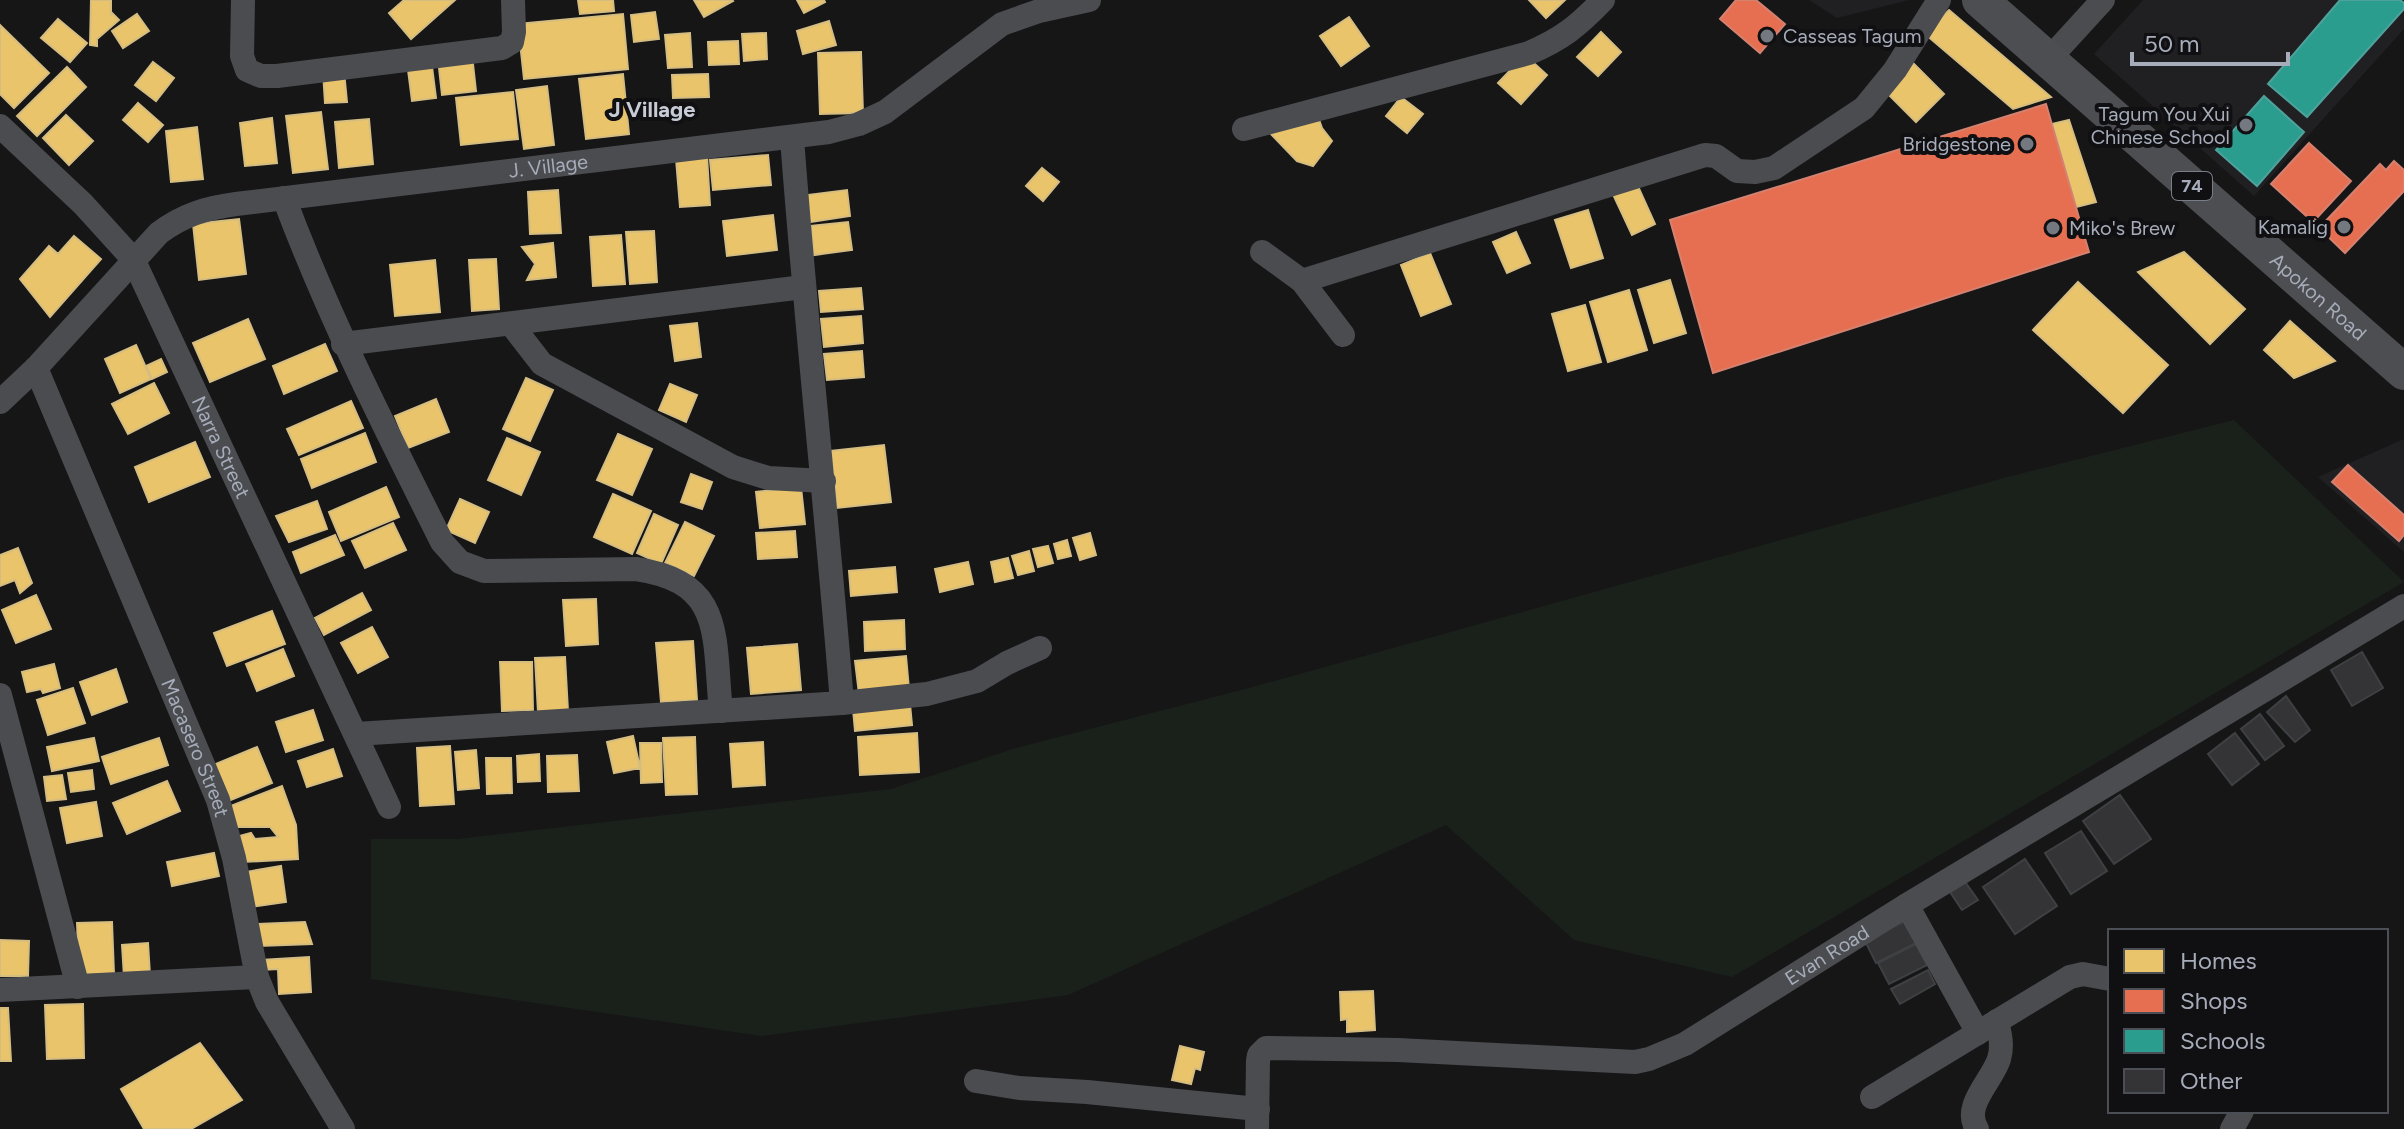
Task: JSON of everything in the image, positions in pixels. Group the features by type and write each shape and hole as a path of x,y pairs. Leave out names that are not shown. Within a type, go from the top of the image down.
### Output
{"highway":[{"name":"Apokon Road","path":"1980,0 2404,372"}],"street":[{"path":"243,0 242,56 247,70 261,76 277,76 502,48 512,42 513,0"},
{"name":"J. Village","path":"0,402 36,368 159,233 175,221 194,213 214,207 284,198 792,138 859,124 885,112 1002,24 1039,11 1089,0"},
{"path":"1244,129 1529,53 1574,31 1603,0"},
{"path":"1302,281 1705,155 1716,156 1737,171 1755,172 1774,168 1864,108 1895,70 1939,0"},
{"path":"2049,59 2103,0"},
{"name":"Narra Street","path":"0,126 91,212 133,259 389,807"},
{"path":"792,138 842,703"},
{"path":"284,198 310,269 343,344 442,542 460,562 484,571 636,569 659,572 684,583 703,601 711,622 721,711"},
{"path":"1262,252 1302,281 1343,335"},
{"path":"343,344 803,287"},
{"path":"511,324 542,364 733,467 768,478 824,481"},
{"name":"Macasero Street","path":"36,368 218,800 234,858 257,977 267,1002 343,1129"},
{"name":"Evan Road","path":"1258,1119 1259,1055 1266,1048 1635,1062 1685,1044 1907,905 2404,606"},
{"path":"356,734 842,703 953,689 977,681 1040,648"},
{"path":"0,695 78,987"},
{"path":"1907,905 2001,1046 1999,1059 1975,1103 1972,1115 1977,1129"},
{"path":"1872,1097 2070,977 2083,974 2108,979"},
{"path":"0,990 257,977"},
{"path":"976,1081 1019,1088 1087,1092 1258,1119"}],"shaded area":[{"path":"1809,0 1909,0 1837,18"},
{"name":"Tagum You Xui Chinese School","path":"2143,0 2404,0 2404,29 2254,196 2094,54"},
{"path":"2234,420 2404,582 1732,977 1574,940 1446,825 1068,995 762,1036 371,979 371,839 458,839 891,789 1016,748 1249,688 2011,476"},
{"path":"2404,439 2404,552 2318,477"}],"building: Homes":[{"path":"91,0 111,0 111,14 119,20 97,39 97,46 90,45"},
{"path":"404,0 455,0 411,39 389,13"},
{"path":"578,0 613,0 614,11 580,14"},
{"path":"694,0 732,0 733,1 704,17"},
{"path":"797,0 824,0 825,2 804,13"},
{"path":"1529,0 1565,0 1546,18"},
{"path":"1949,10 2051,97 2013,109 1925,34"},
{"path":"655,12 659,39 634,42 631,15"},
{"path":"137,14 149,31 123,48 112,31"},
{"path":"623,14 628,69 524,79 518,24"},
{"path":"1349,17 1369,46 1341,66 1320,36"},
{"path":"58,19 87,43 70,62 41,38"},
{"path":"829,21 836,45 803,54 797,31"},
{"path":"0,25 49,73 14,108 0,94"},
{"path":"1601,32 1621,52 1598,76 1577,57"},
{"path":"690,33 692,67 668,68 665,35"},
{"path":"766,33 767,59 744,61 742,34"},
{"path":"738,41 739,64 709,65 708,42"},
{"path":"861,52 863,113 820,114 818,53"},
{"path":"472,55 476,91 442,95 438,59"},
{"path":"1525,55 1547,75 1521,104 1498,83"},
{"path":"431,59 436,98 412,101 407,62"},
{"path":"1911,61 1944,94 1916,122 1883,89"},
{"path":"153,62 174,78 156,101 135,85"},
{"path":"67,67 86,87 37,136 17,116"},
{"path":"344,71 347,102 325,103 323,72"},
{"path":"623,74 629,134 586,139 579,79"},
{"path":"708,74 709,97 673,98 672,75"},
{"path":"547,86 554,145 524,149 516,90"},
{"path":"513,92 518,139 461,145 456,98"},
{"path":"1401,97 1423,114 1407,133 1386,116"},
{"path":"138,103 163,125 148,142 123,120"},
{"path":"321,112 328,169 293,173 286,116"},
{"path":"1317,114 1322,128 1332,141 1313,166 1297,161 1267,130"},
{"path":"66,115 93,141 69,165 43,138"},
{"path":"272,118 277,163 245,166 240,123"},
{"path":"369,119 373,164 339,168 335,122"},
{"path":"2069,120 2096,202 2076,207 2052,124"},
{"path":"197,127 203,179 171,182 166,131"},
{"path":"768,155 771,185 713,190 710,160"},
{"path":"707,156 710,205 680,207 676,159"},
{"path":"1042,168 1059,182 1043,201 1026,186"},
{"path":"1636,182 1655,224 1632,235 1610,188"},
{"path":"558,190 561,233 530,234 528,192"},
{"path":"847,190 850,216 810,222 807,195"},
{"path":"1588,210 1603,258 1571,268 1555,220"},
{"path":"773,215 777,250 727,256 723,221"},
{"path":"239,219 246,274 199,280 193,224"},
{"path":"848,222 852,250 814,255 811,226"},
{"path":"654,231 657,282 630,284 626,232"},
{"path":"1516,232 1530,263 1507,273 1493,242"},
{"path":"621,235 625,284 593,286 590,237"},
{"path":"74,236 101,259 50,317 20,279 49,246 58,254"},
{"path":"553,243 556,277 527,280 535,264 522,247"},
{"path":"2184,252 2245,309 2210,344 2138,272"},
{"path":"1430,253 1451,304 1421,316 1401,265"},
{"path":"496,259 499,309 472,311 469,260"},
{"path":"435,260 440,312 395,316 390,265"},
{"path":"1670,280 1686,333 1654,343 1638,290"},
{"path":"2078,282 2168,365 2123,413 2033,330"},
{"path":"861,288 863,309 821,312 819,291"},
{"path":"1629,290 1647,350 1608,362 1590,302"},
{"path":"1585,305 1601,362 1568,371 1552,314"},
{"path":"861,316 863,343 824,347 821,319"},
{"path":"248,319 265,359 210,382 193,343"},
{"path":"2290,321 2335,361 2294,378 2264,350"},
{"path":"697,323 701,357 675,361 670,326"},
{"path":"325,344 337,371 284,394 273,366"},
{"path":"136,345 151,379 120,393 105,359"},
{"path":"862,351 864,377 827,380 824,354"},
{"path":"161,359 167,372 152,379 146,366"},
{"path":"526,378 553,390 530,441 503,429"},
{"path":"154,383 169,413 128,434 112,404"},
{"path":"670,384 697,395 686,422 659,410"},
{"path":"436,399 449,432 408,448 395,416"},
{"path":"351,401 363,428 299,455 287,429"},
{"path":"365,433 376,462 312,488 301,459"},
{"path":"618,434 652,449 632,495 597,480"},
{"path":"507,438 540,452 521,495 488,480"},
{"path":"195,442 210,477 149,502 135,467"},
{"path":"884,445 891,502 837,508 831,451"},
{"path":"691,474 712,482 702,509 681,502"},
{"path":"386,487 399,517 341,541 329,512"},
{"path":"801,487 805,524 760,528 756,492"},
{"path":"613,494 651,511 632,554 594,537"},
{"path":"460,499 489,512 475,543 446,530"},
{"path":"317,501 327,529 289,542 276,516"},
{"path":"654,514 678,525 661,564 637,553"},
{"path":"685,522 714,536 694,576 665,563"},
{"path":"393,523 406,550 365,568 352,541"},
{"path":"795,531 797,557 758,559 756,533"},
{"path":"1090,533 1096,555 1080,560 1073,538"},
{"path":"335,535 344,555 301,573 293,552"},
{"path":"1067,540 1071,556 1058,559 1054,544"},
{"path":"1048,546 1053,563 1038,567 1033,549"},
{"path":"18,548 32,583 20,593 15,580 0,586 0,555"},
{"path":"1029,551 1034,571 1018,575 1012,556"},
{"path":"1008,558 1013,578 995,582 991,562"},
{"path":"968,562 973,584 940,592 935,569"},
{"path":"895,567 897,592 851,596 849,571"},
{"path":"362,593 371,610 324,635 315,618"},
{"path":"36,595 51,629 16,643 2,610"},
{"path":"596,599 598,644 566,646 563,600"},
{"path":"272,611 285,644 227,666 214,633"},
{"path":"904,620 905,649 865,651 864,622"},
{"path":"372,627 388,657 358,673 341,643"},
{"path":"693,641 697,700 661,702 656,643"},
{"path":"797,644 801,690 751,694 747,648"},
{"path":"283,649 294,676 257,691 246,664"},
{"path":"906,656 909,689 859,694 855,661"},
{"path":"565,657 568,711 538,712 535,658"},
{"path":"500,662 532,662 533,710 502,711"},
{"path":"54,664 60,688 43,693 41,689 27,692 22,672"},
{"path":"116,669 127,702 92,715 80,682"},
{"path":"73,688 85,723 48,735 37,700"},
{"path":"910,704 912,725 855,731 853,709"},
{"path":"313,710 323,740 286,752 276,722"},
{"path":"917,733 919,772 860,775 858,737"},
{"path":"633,736 640,768 614,773 607,742"},
{"path":"695,737 697,794 666,795 663,738"},
{"path":"94,738 99,761 52,771 47,747"},
{"path":"159,738 168,765 111,784 102,757"},
{"path":"763,742 765,785 733,787 730,744"},
{"path":"640,743 661,743 662,782 641,783"},
{"path":"450,746 454,804 420,806 417,748"},
{"path":"257,747 272,783 226,802 211,766"},
{"path":"333,749 342,776 307,787 298,761"},
{"path":"476,750 479,788 458,790 455,752"},
{"path":"539,754 540,781 518,782 517,756"},
{"path":"577,755 579,791 548,792 547,756"},
{"path":"486,758 511,758 512,793 487,794"},
{"path":"92,770 94,789 71,792 68,773"},
{"path":"62,775 66,799 47,801 44,777"},
{"path":"167,781 180,811 127,834 113,803"},
{"path":"282,786 296,825 298,859 243,862 236,837 251,833 255,839 278,837 270,827 235,827 228,807"},
{"path":"96,802 102,836 67,843 60,808"},
{"path":"214,853 219,876 172,886 167,862"},
{"path":"281,866 286,902 251,907 246,872"},
{"path":"112,922 114,974 79,975 77,923"},
{"path":"305,922 312,944 259,946 258,924"},
{"path":"0,940 29,941 28,976 0,976"},
{"path":"148,943 150,975 124,977 122,945"},
{"path":"309,957 311,992 279,994 278,969 262,970 261,960"},
{"path":"1373,991 1375,1030 1347,1032 1347,1019 1341,1020 1340,992"},
{"path":"83,1004 84,1058 47,1059 45,1005"},
{"path":"0,1008 8,1008 11,1061 0,1061"},
{"path":"200,1043 242,1100 191,1129 144,1129 121,1089"},
{"path":"1180,1046 1204,1052 1200,1070 1195,1068 1191,1084 1172,1080"}],"building: Shops":[{"path":"1736,0 1756,0 1785,24 1760,53 1720,19"},
{"path":"2046,104 2089,252 1713,373 1670,220"},
{"path":"2309,143 2351,181 2313,222 2271,184"},
{"path":"2394,161 2404,170 2404,191 2345,253 2319,228 2380,164 2386,170"},
{"path":"2348,465 2404,515 2404,535 2399,541 2332,482"}],"building: Schools":[{"path":"2340,0 2400,0 2404,3 2404,9 2307,117 2268,84"},
{"path":"2264,96 2304,132 2257,186 2216,150"}],"building: Other":[{"path":"2362,652 2383,688 2352,706 2331,670"},
{"path":"2286,696 2310,730 2295,742 2267,712"},
{"path":"2260,714 2284,746 2265,760 2241,729"},
{"path":"2235,733 2259,764 2232,785 2208,754"},
{"path":"2120,795 2151,839 2114,864 2083,821"},
{"path":"2081,831 2107,871 2071,894 2045,853"},
{"path":"2025,859 2057,906 2015,934 1983,887"},
{"path":"1963,879 1978,900 1962,910 1948,889"},
{"path":"1905,921 1916,943 1876,963 1865,941"},
{"path":"1916,944 1927,965 1889,984 1878,963"},
{"path":"1928,970 1935,984 1900,1004 1891,989"}],"place":[{"name":"Casseas Tagum","path":"1767,36"},
{"name":"Tagum You Xui Chinese School","path":"2246,125"},
{"name":"Bridgestone","path":"2027,144"},
{"name":"Kamalig","path":"2344,227"},
{"name":"Miko's Brew","path":"2053,228"}],"district":[{"name":"J Village","path":"652,109"}]}
